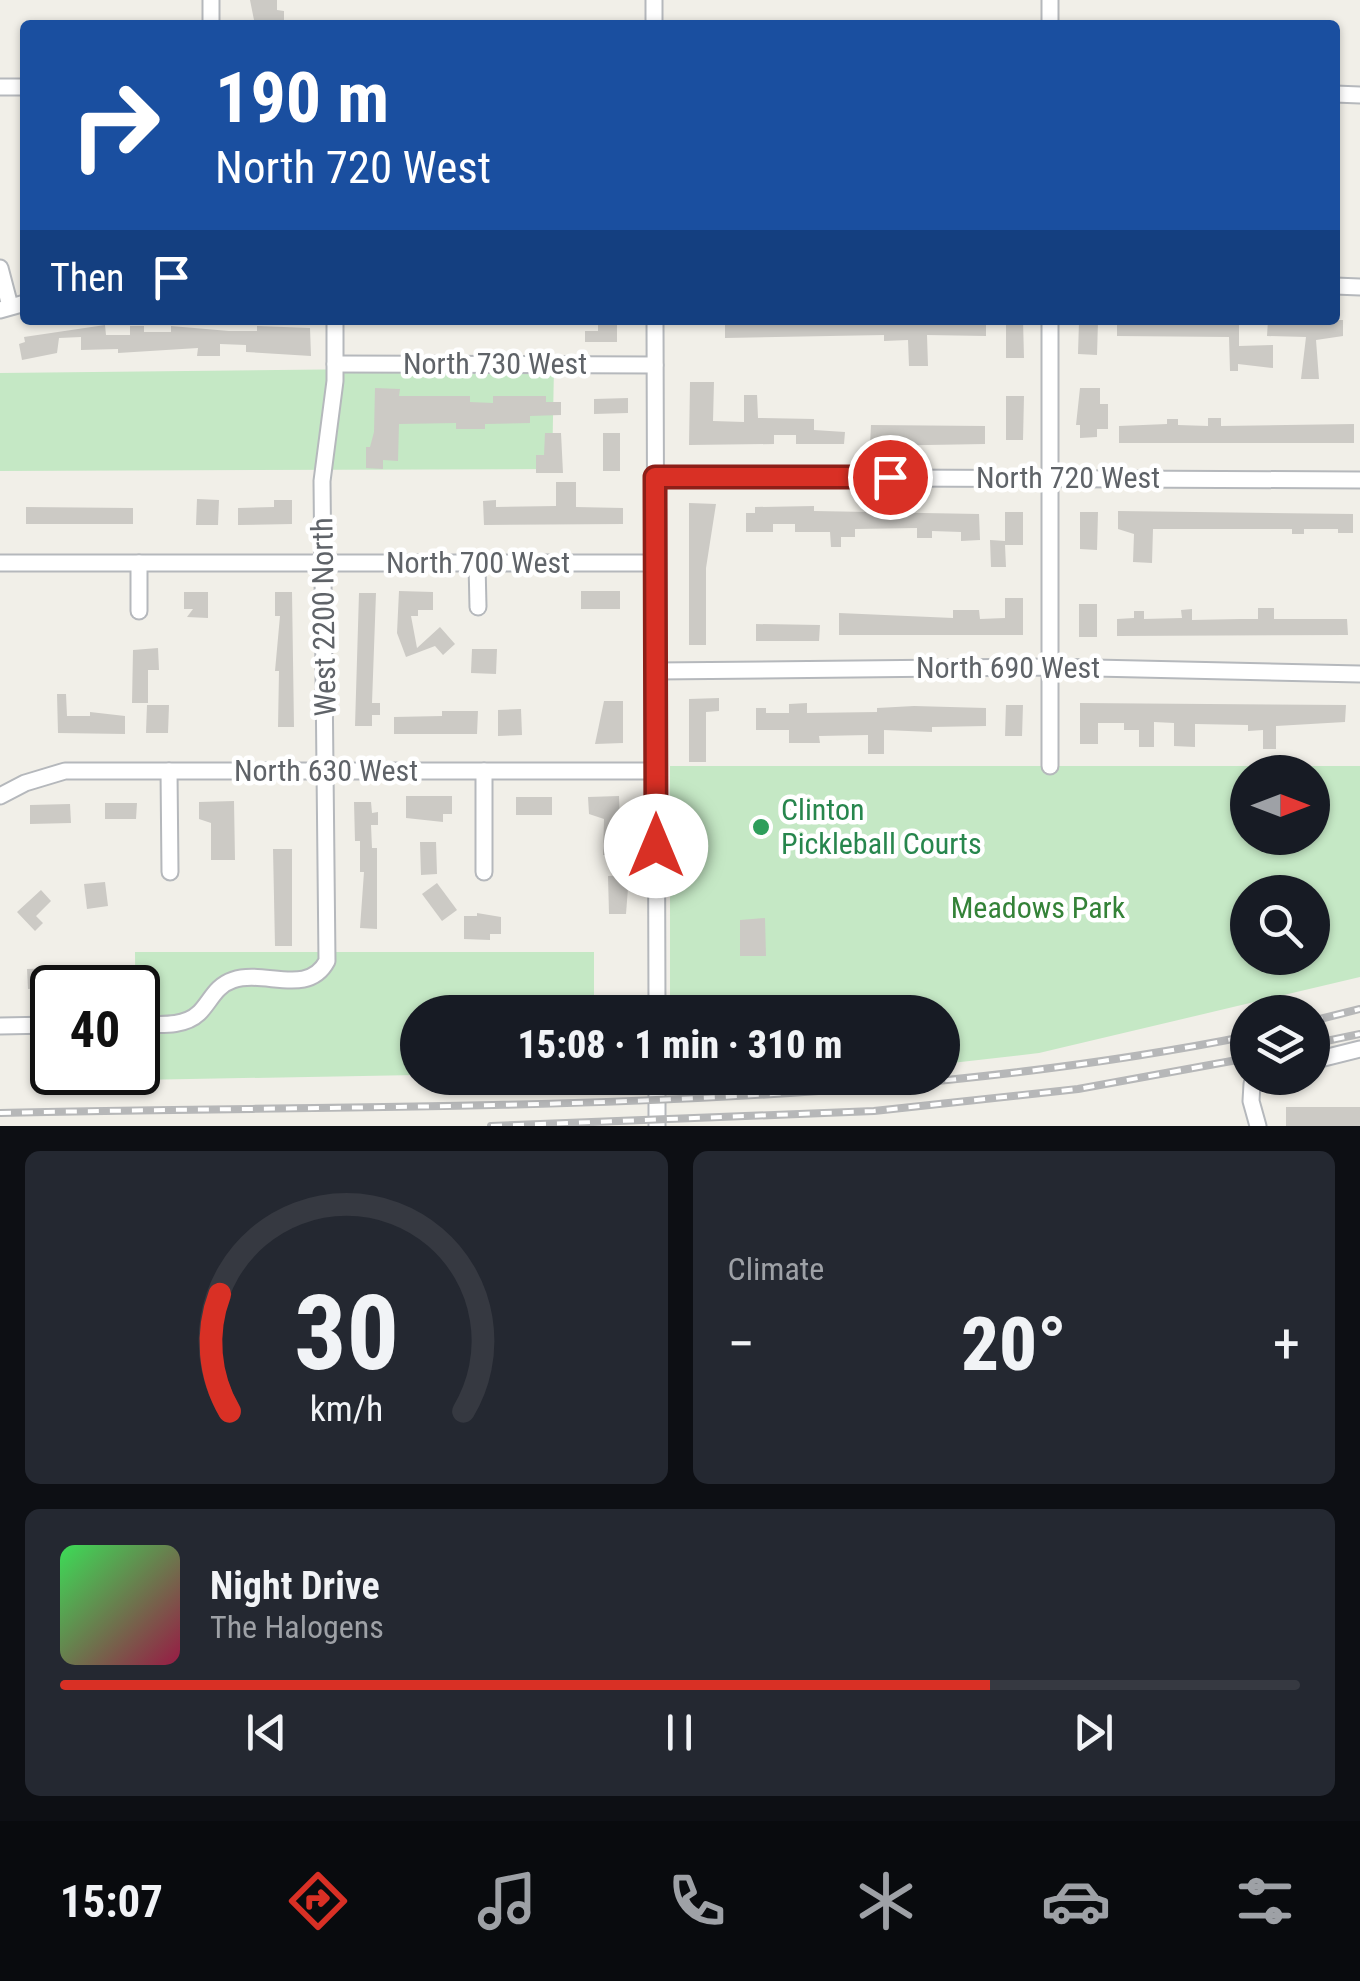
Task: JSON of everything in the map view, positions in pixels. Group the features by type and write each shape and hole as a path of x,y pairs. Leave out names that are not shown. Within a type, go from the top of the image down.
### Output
{"street":[{"path":"0,268 12,306"},
{"name":"West 2200 North","path":"160,1023 180,1023 197,1014 215,990 234,979 305,980 320,974 328,961 322,482 335,364 334,325"},
{"path":"655,325 657,995"},
{"path":"1050,325 1050,766"},
{"name":"North 730 West","path":"335,364 655,365"},
{"name":"North 720 West","path":"655,477 1360,480"},
{"name":"North 700 West","path":"0,563 656,563"},
{"path":"140,563 140,611"},
{"path":"477,563 478,607"},
{"name":"North 690 West","path":"656,671 1050,667 1360,674"},
{"name":"North 630 West","path":"0,796 65,771 656,772"},
{"path":"169,771 170,872"},
{"path":"484,771 484,872"},
{"path":"0,1026 30,1025"},
{"path":"1330,1057 1360,1050"},
{"path":"657,1095 657,1126"},
{"path":"1251,1095 1258,1126"}],"green space":[{"path":"554,367 552,469 0,471 0,373"},
{"name":"Meadows Park","path":"670,766 1230,766 1230,855 1330,855 1330,766 1360,766 1360,977 1284,995 1230,995 1230,1008 1039,1053 960,1062 960,995 670,995"},
{"path":"135,952 594,952 594,995 400,995 400,1075 160,1080 160,965 135,965"}],"building":[{"path":"250,0 277,0 277,10 284,11 284,20 254,20"},
{"path":"1343,320 1343,336 1316,340 1319,379 1301,379 1306,337 1267,336 1268,325 1340,325"},
{"path":"105,325 106,335 130,335 130,326 144,326 144,332 171,332 171,326 229,331 257,331 257,326 310,328 311,356 246,352 246,345 220,344 220,356 197,356 198,348 118,353 118,349 81,350 81,337 59,338 57,353 22,360 19,344 25,342 24,337"},
{"path":"598,325 617,325 617,342 585,342 585,331 598,331"},
{"path":"725,325 986,325 986,336 927,335 928,366 909,366 908,340 884,341 884,335 725,338"},
{"path":"1006,325 1023,325 1024,358 1006,358"},
{"path":"1079,325 1098,325 1097,355 1078,354"},
{"path":"1117,325 1239,325 1239,346 1273,345 1273,368 1238,364 1238,371 1230,371 1229,337 1117,336"},
{"path":"690,382 714,382 713,421 744,422 744,395 757,395 758,418 814,419 814,430 845,432 844,444 796,444 796,435 774,435 774,444 689,445"},
{"path":"375,388 400,389 399,396 470,396 470,402 493,403 493,396 546,396 546,402 561,402 561,415 530,416 530,423 485,424 485,429 456,429 456,423 399,424 398,461 383,460 383,469 366,468 366,447 370,447 374,432"},
{"path":"1080,388 1100,388 1100,404 1108,404 1108,429 1097,429 1097,437 1080,438 1080,425 1076,425"},
{"path":"1006,396 1024,396 1023,440 1006,440"},
{"path":"628,398 628,413 594,414 594,399"},
{"path":"1208,418 1221,418 1221,426 1354,424 1354,443 1119,443 1119,426 1167,424 1167,419 1178,419 1178,425 1208,426"},
{"path":"871,425 985,426 985,444 870,446"},
{"path":"545,433 561,433 563,473 536,473 536,455 544,455"},
{"path":"603,433 620,433 620,471 603,471"},
{"path":"556,482 576,482 576,507 623,508 623,524 484,525 483,501 496,500 496,507 556,506"},
{"path":"197,499 219,500 218,525 196,525"},
{"path":"274,500 292,500 292,524 238,525 238,508 274,507"},
{"path":"689,503 716,504 706,568 706,645 689,645"},
{"path":"814,506 814,511 979,514 980,540 961,541 961,532 932,531 932,538 917,538 917,528 855,529 855,537 841,537 841,547 831,547 830,532 795,532 795,524 773,524 773,532 746,532 746,513 755,513 755,507"},
{"path":"26,507 133,508 133,524 26,524"},
{"path":"1118,511 1353,514 1353,533 1338,533 1338,529 1304,529 1304,534 1292,534 1292,529 1153,529 1152,563 1133,562 1134,534 1118,529"},
{"path":"1005,512 1023,512 1023,545 1005,545 1006,567 991,567 990,540 1005,541"},
{"path":"1080,512 1098,512 1097,550 1080,549"},
{"path":"399,591 433,592 433,610 418,610 418,616 411,616 417,648 440,627 455,644 443,655 435,646 406,657 397,633"},
{"path":"581,591 620,591 620,609 581,609"},
{"path":"184,592 208,592 208,618 187,617 193,609 184,609"},
{"path":"275,592 292,592 294,727 278,727 279,671 275,671 280,616 275,616"},
{"path":"359,593 376,593 372,703 380,703 380,715 372,715 372,726 355,726"},
{"path":"1005,598 1023,598 1023,635 839,635 839,613 953,618 953,610 979,610 980,619 1005,618"},
{"path":"1079,604 1097,604 1097,637 1079,637"},
{"path":"1258,608 1274,608 1274,619 1347,619 1348,635 1117,636 1117,619 1134,618 1134,611 1144,611 1144,619 1182,618 1181,610 1192,609 1192,620 1258,619"},
{"path":"756,624 820,625 819,641 756,641"},
{"path":"158,648 159,670 148,670 148,703 132,703 133,650"},
{"path":"472,649 497,649 496,674 471,673"},
{"path":"57,694 66,694 67,716 90,716 90,712 125,716 125,734 58,733"},
{"path":"719,698 719,711 706,712 706,762 689,762 689,699"},
{"path":"604,701 623,701 623,743 595,744"},
{"path":"807,703 807,713 877,712 877,708 914,706 986,708 986,726 932,727 932,732 884,730 884,754 868,754 868,735 819,736 820,743 789,743 789,730 756,730 756,708 766,708 766,713 789,713 789,704"},
{"path":"1080,703 1346,705 1345,722 1276,726 1276,749 1263,749 1263,730 1248,731 1248,725 1195,724 1195,747 1174,746 1174,723 1154,722 1154,747 1139,747 1139,730 1124,730 1124,723 1098,723 1098,744 1080,744"},
{"path":"147,705 169,705 168,733 146,733"},
{"path":"1006,705 1023,705 1022,736 1005,736"},
{"path":"521,709 522,735 498,736 498,710"},
{"path":"442,711 478,711 477,734 394,734 394,717 442,716"},
{"path":"406,796 452,796 452,814 443,814 443,822 406,818"},
{"path":"619,796 620,828 626,828 626,856 603,855 604,819 589,814 588,797"},
{"path":"516,797 552,797 552,815 516,815"},
{"path":"234,801 235,860 211,860 211,823 199,819 199,802"},
{"path":"354,802 371,802 372,813 378,812 378,825 371,825 372,848 377,848 377,929 360,928 364,872 360,872 360,841 355,841"},
{"path":"105,803 137,803 136,819 105,819"},
{"path":"70,804 71,823 30,824 30,805"},
{"path":"420,842 436,842 437,874 421,875"},
{"path":"273,849 292,849 292,946 275,946"},
{"path":"629,875 626,914 609,914 608,876"},
{"path":"105,882 108,906 87,909 84,884"},
{"path":"437,883 457,910 442,921 422,894"},
{"path":"41,890 51,901 36,916 43,923 35,931 17,912"},
{"path":"477,913 501,917 501,934 490,934 490,940 464,939 464,916"},
{"path":"765,918 766,956 740,956 740,920"},
{"path":"1286,1107 1360,1107 1360,1126 1286,1126"}],"railway":[{"path":"1330,1016 1360,1009"},
{"path":"1330,1040 1360,1034"},
{"path":"0,1113 469,1106 784,1093 940,1081 1095,1062 1230,1039"},
{"path":"491,1126 874,1111 1078,1089 1230,1061"}],"place":[{"name":"Clinton Pickleball Courts","path":"761,827"}],"route":[{"path":"656,846 655,477 890,477"}]}
